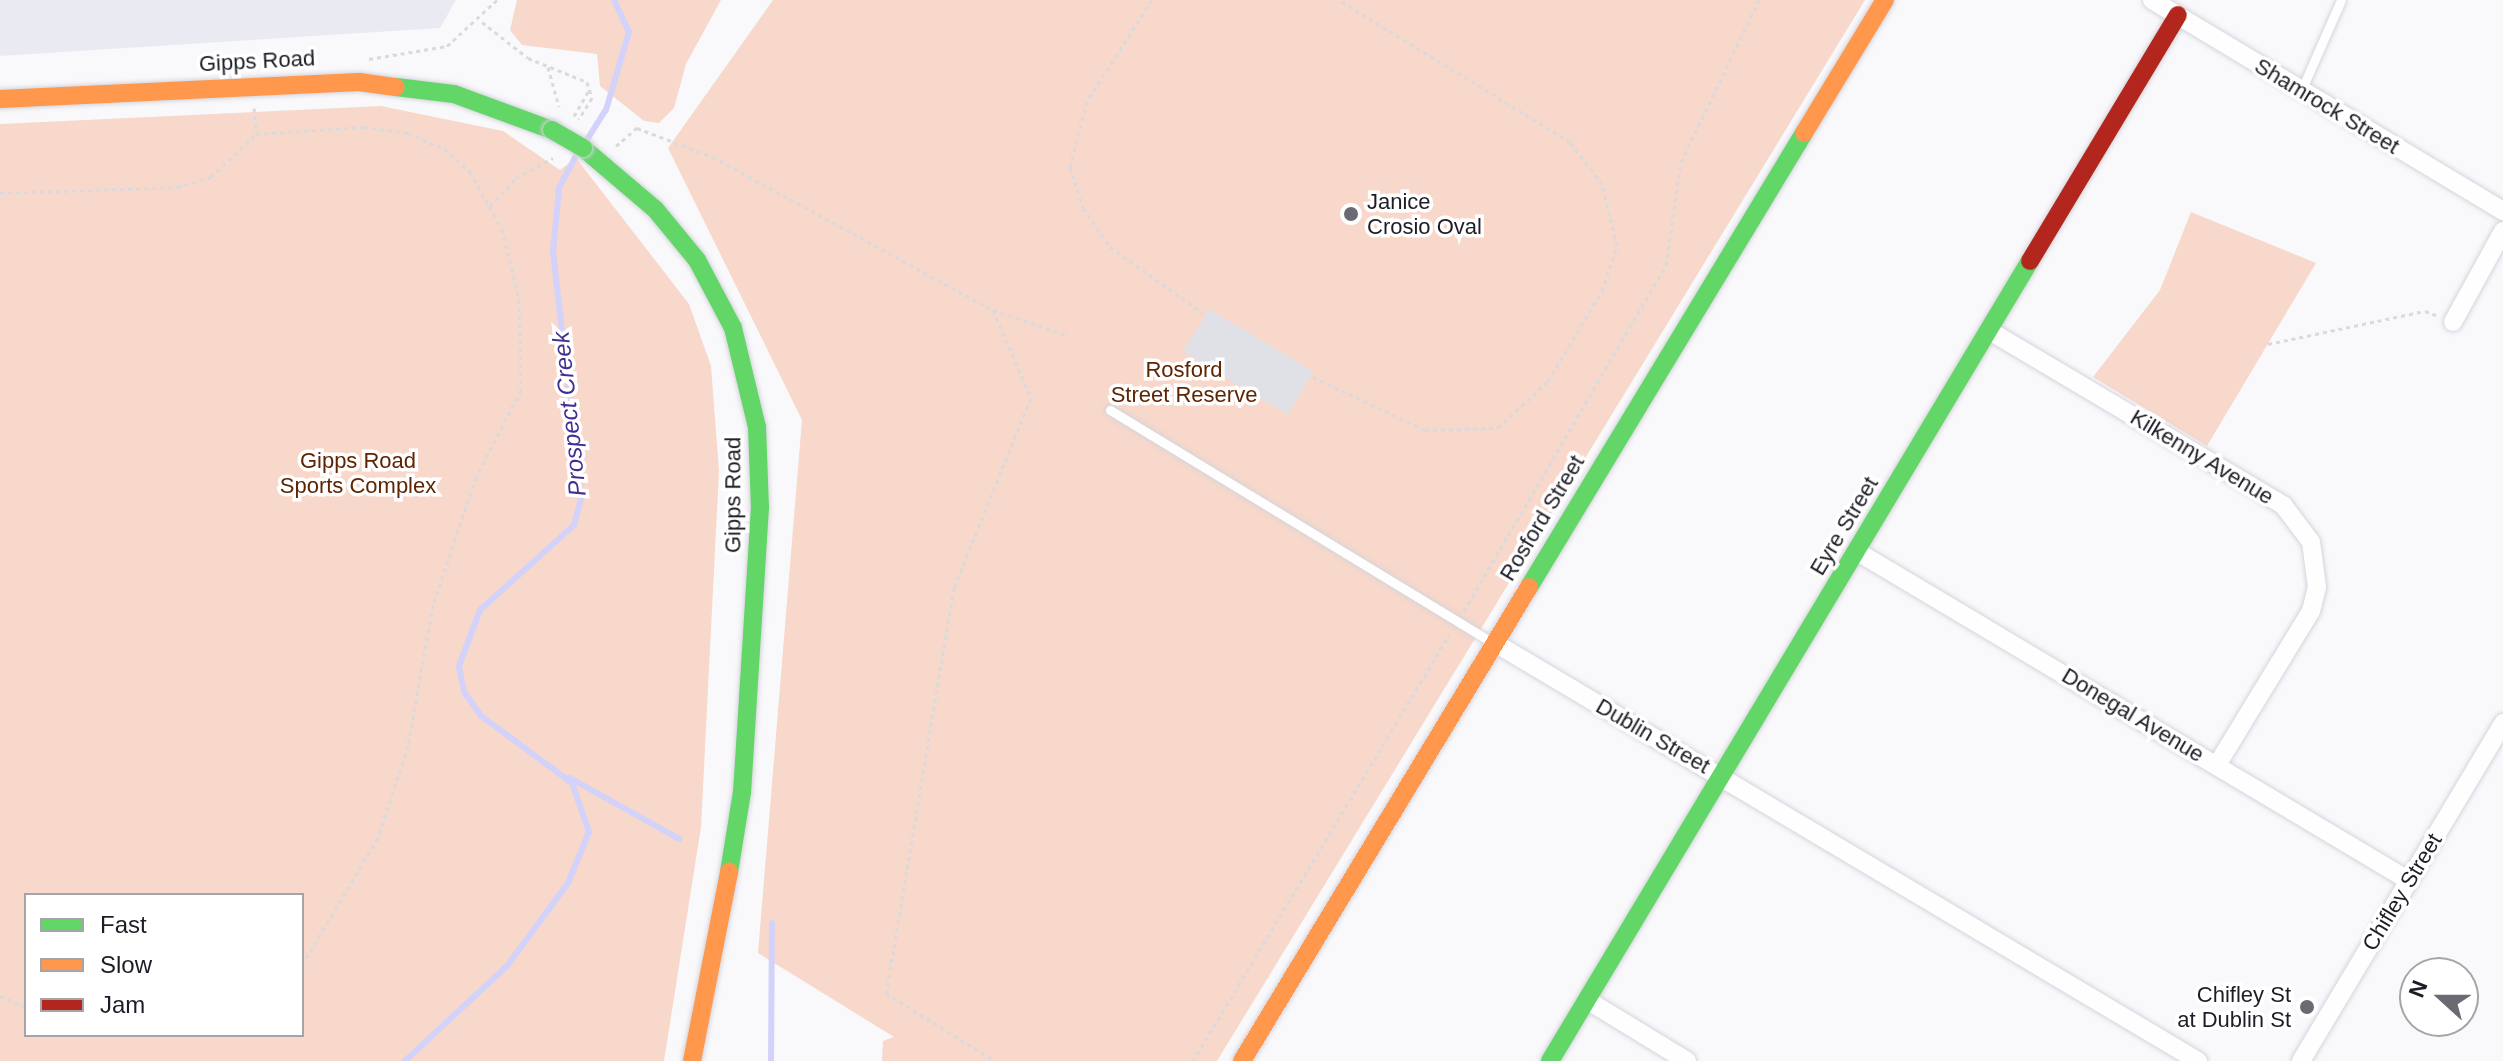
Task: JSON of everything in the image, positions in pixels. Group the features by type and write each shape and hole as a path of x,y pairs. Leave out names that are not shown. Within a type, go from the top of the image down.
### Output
{"street":[{"name":"Rosford Street","path":"1242,1061 1885,0"},
{"name":"Shamrock Street","path":"2152,0 2503,211"},
{"name":"Eyre Street","path":"1550,1061 2178,15"},
{"name":"Gipps Road","path":"0,99 359,82 454,94 552,130 606,165 675,230 716,292 733,328 757,427 750,695 707,1014 692,1061"},
{"path":"2453,322 2503,231"},
{"name":"Kilkenny Avenue","path":"1990,331 2283,505 2311,542 2317,587 2311,611 2217,765"},
{"name":"Donegal Avenue","path":"1856,551 2408,880"},
{"name":"Dublin Street","path":"1495,643 2198,1061"},
{"name":"Chifley Street","path":"2301,1061 2503,723"},
{"path":"1587,1000 1687,1061"},
{"name":"Gipps Road","path":"707,1014 714,1061"}],"lane":[{"path":"2301,91 2341,0"},
{"name":"Dublin Street","path":"1110,410 1495,643"}],"path":[{"path":"353,60 412,57 447,46 482,21 497,0"},
{"path":"1152,0 1087,101 1070,167 1083,208 1110,247 1203,313"},
{"path":"1313,377 1425,430 1498,428 1548,381 1602,291 1617,246 1602,184 1570,142 1339,0"},
{"path":"1681,162 1759,0"},
{"path":"482,21 548,67 590,88"},
{"path":"548,67 564,113"},
{"path":"254,108 256,134"},
{"path":"615,147 637,128 713,157 993,310 1067,335"},
{"path":"0,193 177,187 211,177 256,134 408,133 444,149 490,206 519,300 521,390 476,477 433,605 408,746 378,838 304,962"},
{"path":"490,206 539,167"},
{"path":"993,310 1031,398 954,588 886,993 995,1061"},
{"path":"2268,344 2425,311 2453,322"},
{"path":"0,996 24,1006"}],"shaded area":[{"path":"0,0 456,0 440,28 0,56"}],"green space":[{"path":"517,0 721,0 686,64 674,108 659,123 644,121 600,86 597,54 522,45 510,30"},
{"name":"Rosford Street Reserve","path":"773,0 1865,0 1217,1061 882,1061 883,1041 894,1037 758,953 802,420 668,148"},
{"name":"Gipps Road Sports Complex","path":"381,106 503,131 560,170 576,158 689,304 711,366 719,471 701,827 664,1061 0,1061 0,124"},
{"path":"2191,212 2316,263 2207,446 2093,377 2160,290"}],"building":[{"path":"1209,309 1314,372 1288,415 1183,352"}],"waterway":[{"name":"Prospect Creek","path":"585,143 606,110 629,32 614,0"},
{"name":"Prospect Creek","path":"405,1061 507,966 568,883 589,832 572,783 481,716 464,692 459,666 480,610 574,525 581,498 553,252 559,188 578,152"},
{"path":"570,778 679,839"},
{"path":"771,1061 772,923"}],"traffic: fast":[{"path":"396,87 454,94 552,130"},
{"path":"552,130 583,148"},
{"path":"1529,587 1804,133"},
{"path":"583,148 655,209 697,260 733,328 757,427 760,507 742,792 729,872"},
{"path":"1550,1061 2030,261"}],"traffic: slow":[{"path":"1804,133 1885,0"},
{"path":"0,99 359,82 396,87"},
{"path":"1242,1061 1529,587"},
{"path":"692,1061 729,872"}],"traffic: jam":[{"path":"2030,261 2178,15"}],"place":[{"name":"Janice Crosio Oval","path":"1351,214"},
{"name":"Chifley St at Dublin St","path":"2307,1007"}]}
